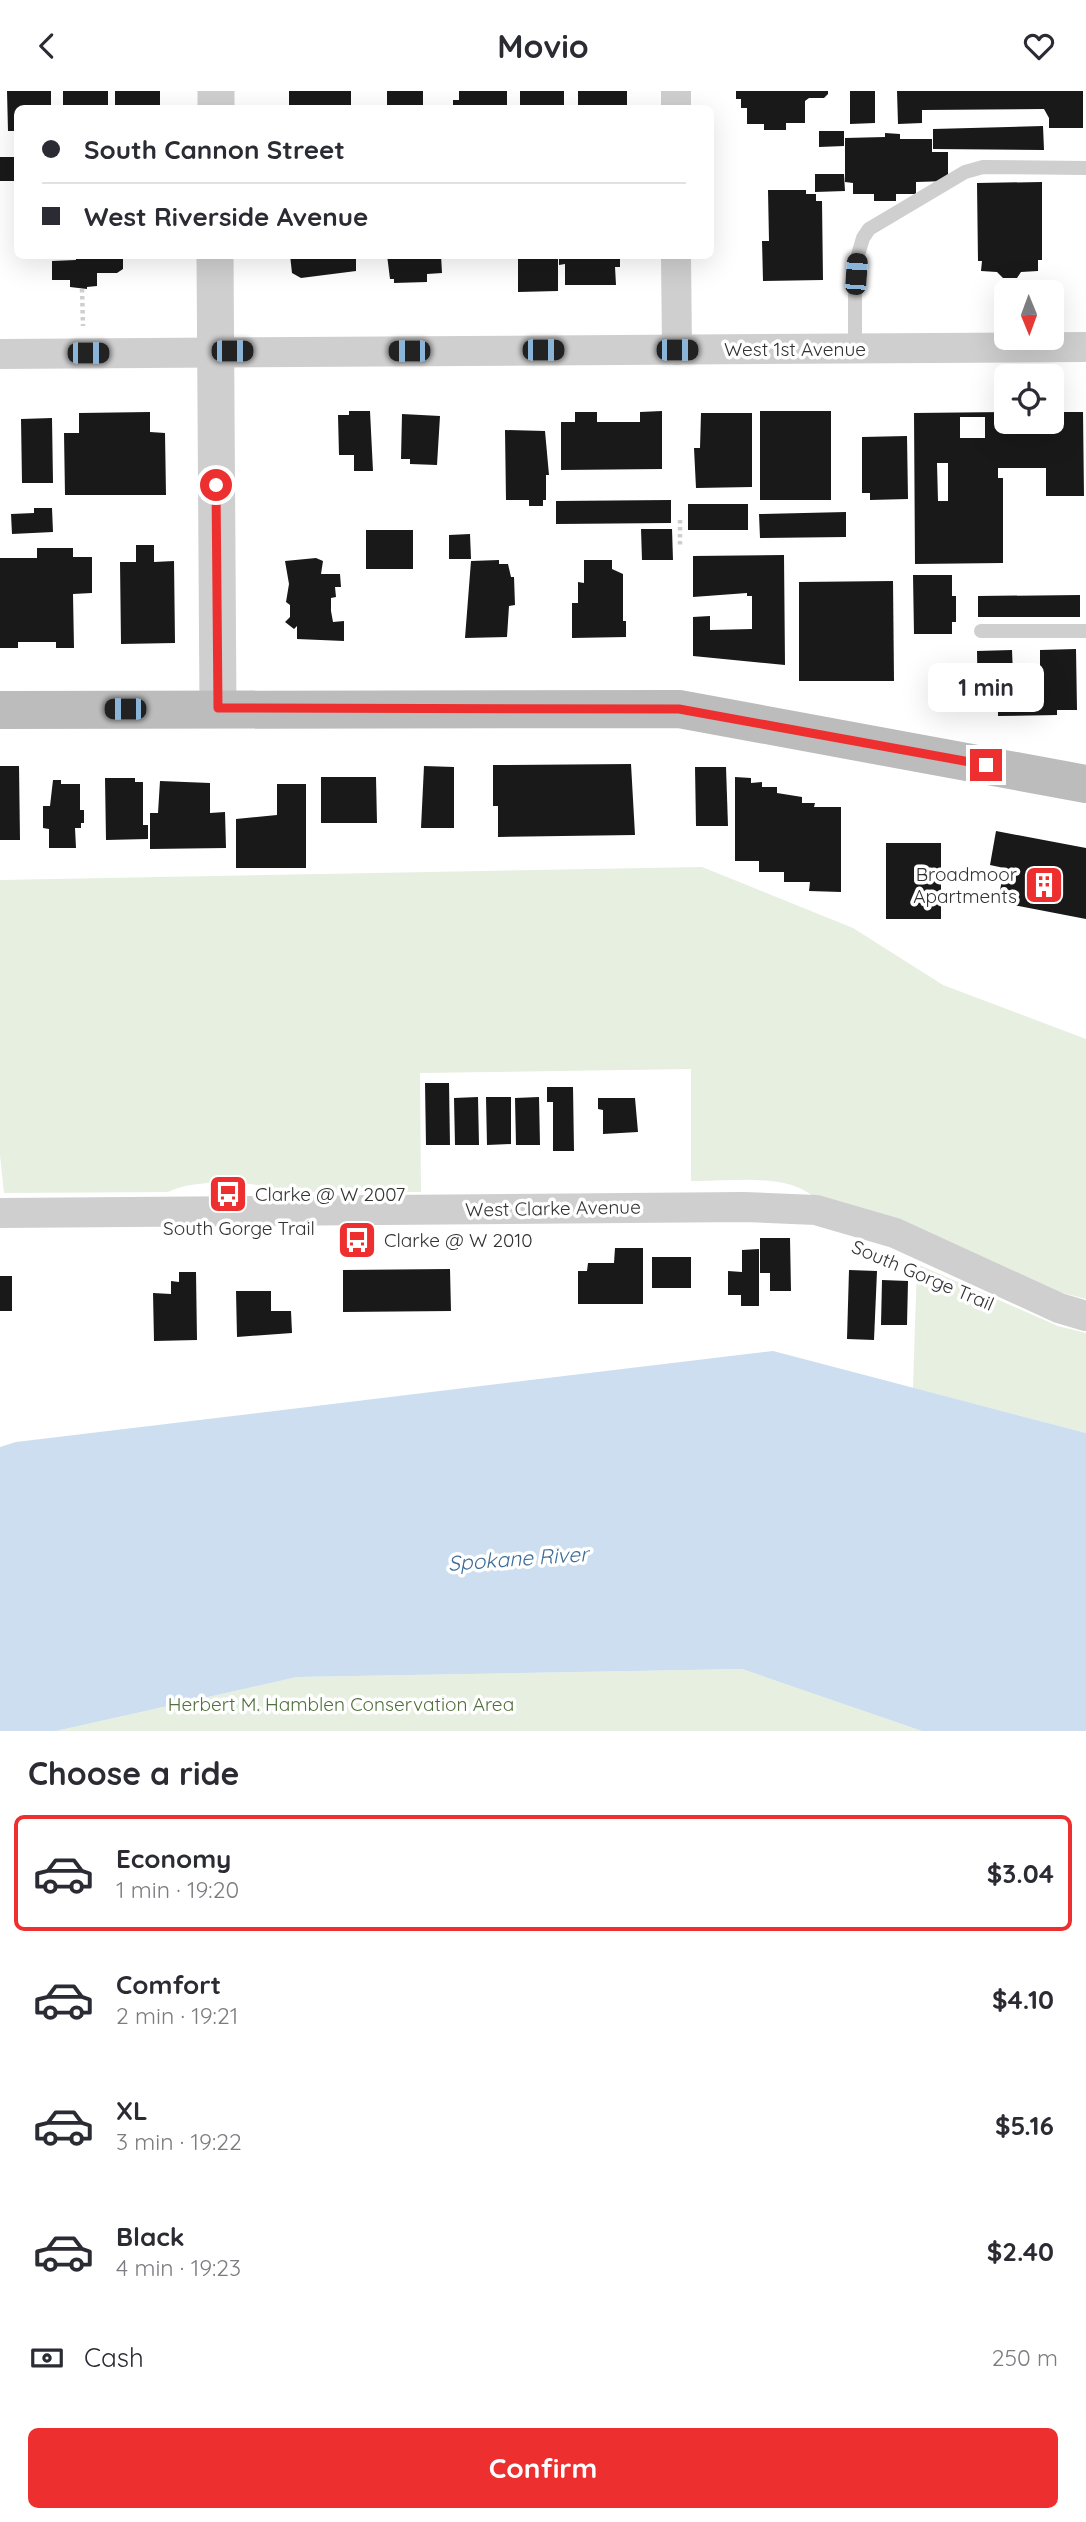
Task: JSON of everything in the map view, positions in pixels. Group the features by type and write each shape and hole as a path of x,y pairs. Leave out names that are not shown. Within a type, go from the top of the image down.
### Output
{"main road":[{"path":"0,710 679,709 1086,783"}],"street":[{"path":"215,259 218,708"},
{"path":"676,259 677,350"},
{"name":"West 1st Avenue","path":"0,354 1086,347"},
{"name":"West Clarke Avenue","path":"0,1213 730,1207 816,1210 895,1233 1059,1308 1086,1315"}],"lane":[{"path":"855,349 858,255 869,229 965,172 996,167 1086,168"},
{"path":"981,631 1086,631"}],"path":[{"path":"82,289 83,327"},
{"path":"680,520 680,547"}],"green space":[{"path":"702,867 853,928 943,985 1086,1039 1086,1299 1059,1292 814,1197 788,1184 756,1180 691,1181 691,1069 420,1073 421,1192 283,1192 242,1183 209,1183 168,1192 4,1193 0,1155 0,880"},
{"path":"917,1264 1058,1326 1086,1333 1086,1433 913,1388"},
{"name":"Herbert M. Hamblen Conservation Area","path":"742,1669 922,1731 56,1731 297,1677"}],"water":[{"name":"Spokane River","path":"773,1351 1086,1433 1086,1731 922,1731 742,1669 297,1677 56,1731 0,1731 0,1447 16,1442"}],"building":[{"path":"7,91 51,91 51,105 14,105 14,131 8,131"},
{"path":"63,91 108,91 108,105 63,105"},
{"path":"115,91 160,91 160,105 115,105"},
{"path":"289,91 351,91 351,105 289,105"},
{"path":"387,91 423,91 423,105 387,105"},
{"path":"459,91 507,91 507,105 453,105 453,100 459,100"},
{"path":"520,91 564,91 564,105 520,105"},
{"path":"578,91 627,91 627,105 578,105"},
{"path":"736,91 828,91 828,94 824,98 809,98 805,101 805,123 786,123 786,130 764,130 764,124 747,124 747,108 741,108 741,99 736,99"},
{"path":"850,91 875,91 875,123 850,124"},
{"path":"897,91 1083,91 1083,128 1049,128 1049,118 1044,109 922,110 922,123 898,124"},
{"path":"1043,126 1044,150 933,149 933,129"},
{"path":"819,131 844,131 844,146 819,147"},
{"path":"885,133 900,134 900,139 932,139 932,152 948,152 948,181 916,182 916,194 896,194 896,201 874,201 874,194 853,194 853,183 845,182 845,138 885,137"},
{"path":"0,157 14,157 14,181 0,181"},
{"path":"815,174 844,174 845,191 815,192"},
{"path":"1042,182 1042,260 1038,260 1038,271 1021,272 1017,278 1003,278 997,272 981,271 982,261 978,261 977,183"},
{"path":"768,190 806,190 806,194 816,194 816,201 822,201 823,280 763,281 762,241 769,241"},
{"path":"123,259 123,269 117,273 97,273 97,286 87,289 70,287 70,280 52,280 52,261"},
{"path":"290,259 356,259 356,271 301,278 292,273"},
{"path":"388,259 441,259 442,273 427,274 427,282 394,283 394,279 390,279"},
{"path":"518,259 558,259 558,291 518,292"},
{"path":"559,259 620,259 620,267 615,267 616,285 565,285 565,264 559,265"},
{"path":"349,411 370,411 373,471 354,471 354,455 339,455 338,415 349,415"},
{"path":"662,411 662,469 561,470 561,422 575,422 575,412 597,412 597,422 640,422 640,412"},
{"path":"760,411 831,411 831,500 760,500"},
{"path":"150,412 150,432 165,433 166,495 65,495 64,433 79,433 79,413"},
{"path":"994,412 994,434 1064,434 1064,412 1083,412 1084,496 1046,496 1046,468 998,468 998,478 1003,478 1003,563 915,564 914,413","holes":["960,417 985,417 985,438 960,438","937,463 948,463 948,501 938,501"]},
{"path":"701,413 752,413 752,487 696,488 694,448 700,448"},
{"path":"402,414 440,416 437,465 410,464 410,459 401,459"},
{"path":"52,418 53,483 22,483 21,419"},
{"path":"505,430 545,431 549,475 546,475 546,500 543,500 543,506 529,506 529,500 506,500"},
{"path":"907,436 908,499 870,500 870,493 862,493 862,437"},
{"path":"671,500 671,523 556,524 556,501"},
{"path":"688,504 748,504 748,530 688,530"},
{"path":"34,508 52,508 53,532 12,534 11,514 34,513"},
{"path":"846,512 846,537 760,538 759,514"},
{"path":"641,529 672,529 673,560 642,560"},
{"path":"366,530 413,530 413,569 366,569"},
{"path":"470,534 471,559 449,559 449,535"},
{"path":"136,545 154,545 154,562 174,561 175,643 121,644 120,562 136,562"},
{"path":"37,548 73,548 73,557 92,557 92,593 73,594 74,648 56,648 56,642 18,642 18,648 0,648 0,558 37,558"},
{"path":"784,555 785,665 693,656 693,617 710,616 710,630 752,629 752,596 747,596 747,593 693,597 693,556"},
{"path":"316,558 323,561 321,574 340,574 341,587 335,587 336,597 331,598 331,611 333,622 344,621 344,641 297,639 297,626 294,629 285,622 290,617 290,605 286,602 289,584 285,561"},
{"path":"499,560 499,564 508,564 511,577 514,577 515,605 509,606 507,637 465,638 471,561"},
{"path":"584,560 612,560 612,569 623,574 623,621 626,621 626,637 572,638 572,603 578,603 578,582 584,583"},
{"path":"913,575 952,575 952,596 956,596 956,622 952,622 952,634 914,634"},
{"path":"893,581 894,681 799,681 799,582"},
{"path":"1080,595 1080,617 978,617 978,596"},
{"path":"1076,649 1077,710 1057,710 1057,715 998,716 998,711 978,712 977,651 1012,650 1013,675 1040,675 1040,650"},
{"path":"631,764 635,835 498,837 498,806 493,806 493,765"},
{"path":"0,766 19,766 20,840 0,840"},
{"path":"424,766 454,767 454,828 421,828"},
{"path":"695,767 726,767 728,826 696,826"},
{"path":"321,777 376,777 377,823 321,823"},
{"path":"735,777 751,778 751,783 762,782 762,787 777,787 777,793 802,797 802,803 815,803 814,807 841,807 841,892 809,891 810,882 784,882 784,872 759,872 759,861 735,861"},
{"path":"105,778 135,778 135,782 143,782 143,825 148,825 148,839 106,840"},
{"path":"53,780 61,780 61,784 80,784 80,810 84,810 84,823 81,823 81,828 75,828 76,848 49,848 49,829 43,828 43,806 50,806"},
{"path":"160,781 210,783 210,813 225,812 226,848 150,849 150,813 158,813"},
{"path":"277,784 306,784 306,868 236,868 236,819 277,815"},
{"name":"Broadmoor Apartments","path":"996,831 1086,848 1086,919 998,902 1004,868 990,865"},
{"path":"886,843 941,843 941,919 886,919"},
{"path":"425,1083 449,1083 450,1145 426,1145"},
{"path":"547,1087 573,1087 574,1151 553,1151 553,1102 547,1102"},
{"path":"478,1097 479,1145 455,1145 454,1098"},
{"path":"486,1097 511,1097 511,1144 487,1145"},
{"path":"539,1097 540,1145 516,1145 515,1098"},
{"path":"598,1098 635,1098 638,1132 603,1134 603,1110 598,1109"},
{"path":"760,1238 790,1238 791,1291 770,1291 770,1273 760,1273"},
{"path":"615,1248 643,1248 643,1304 578,1304 578,1271 587,1271 588,1263 614,1263"},
{"path":"759,1249 759,1306 741,1306 741,1295 728,1295 728,1271 742,1272 742,1250"},
{"path":"652,1257 691,1257 691,1288 652,1288"},
{"path":"450,1269 451,1311 343,1312 343,1270"},
{"path":"849,1270 877,1271 874,1340 847,1339"},
{"path":"179,1272 196,1272 197,1340 154,1341 153,1293 171,1294 171,1281 179,1282"},
{"path":"0,1276 12,1276 12,1311 0,1311"},
{"path":"882,1280 908,1281 907,1325 881,1325"},
{"path":"236,1291 271,1291 271,1311 291,1311 292,1333 237,1337"}],"place":[{"name":"Broadmoor Apartments","path":"1044,885"},
{"name":"Clarke @ W 2007","path":"228,1194"},
{"name":"Clarke @ W 2010","path":"357,1240"}],"route":[{"path":"216,485 218,708 679,709 986,765"}]}
